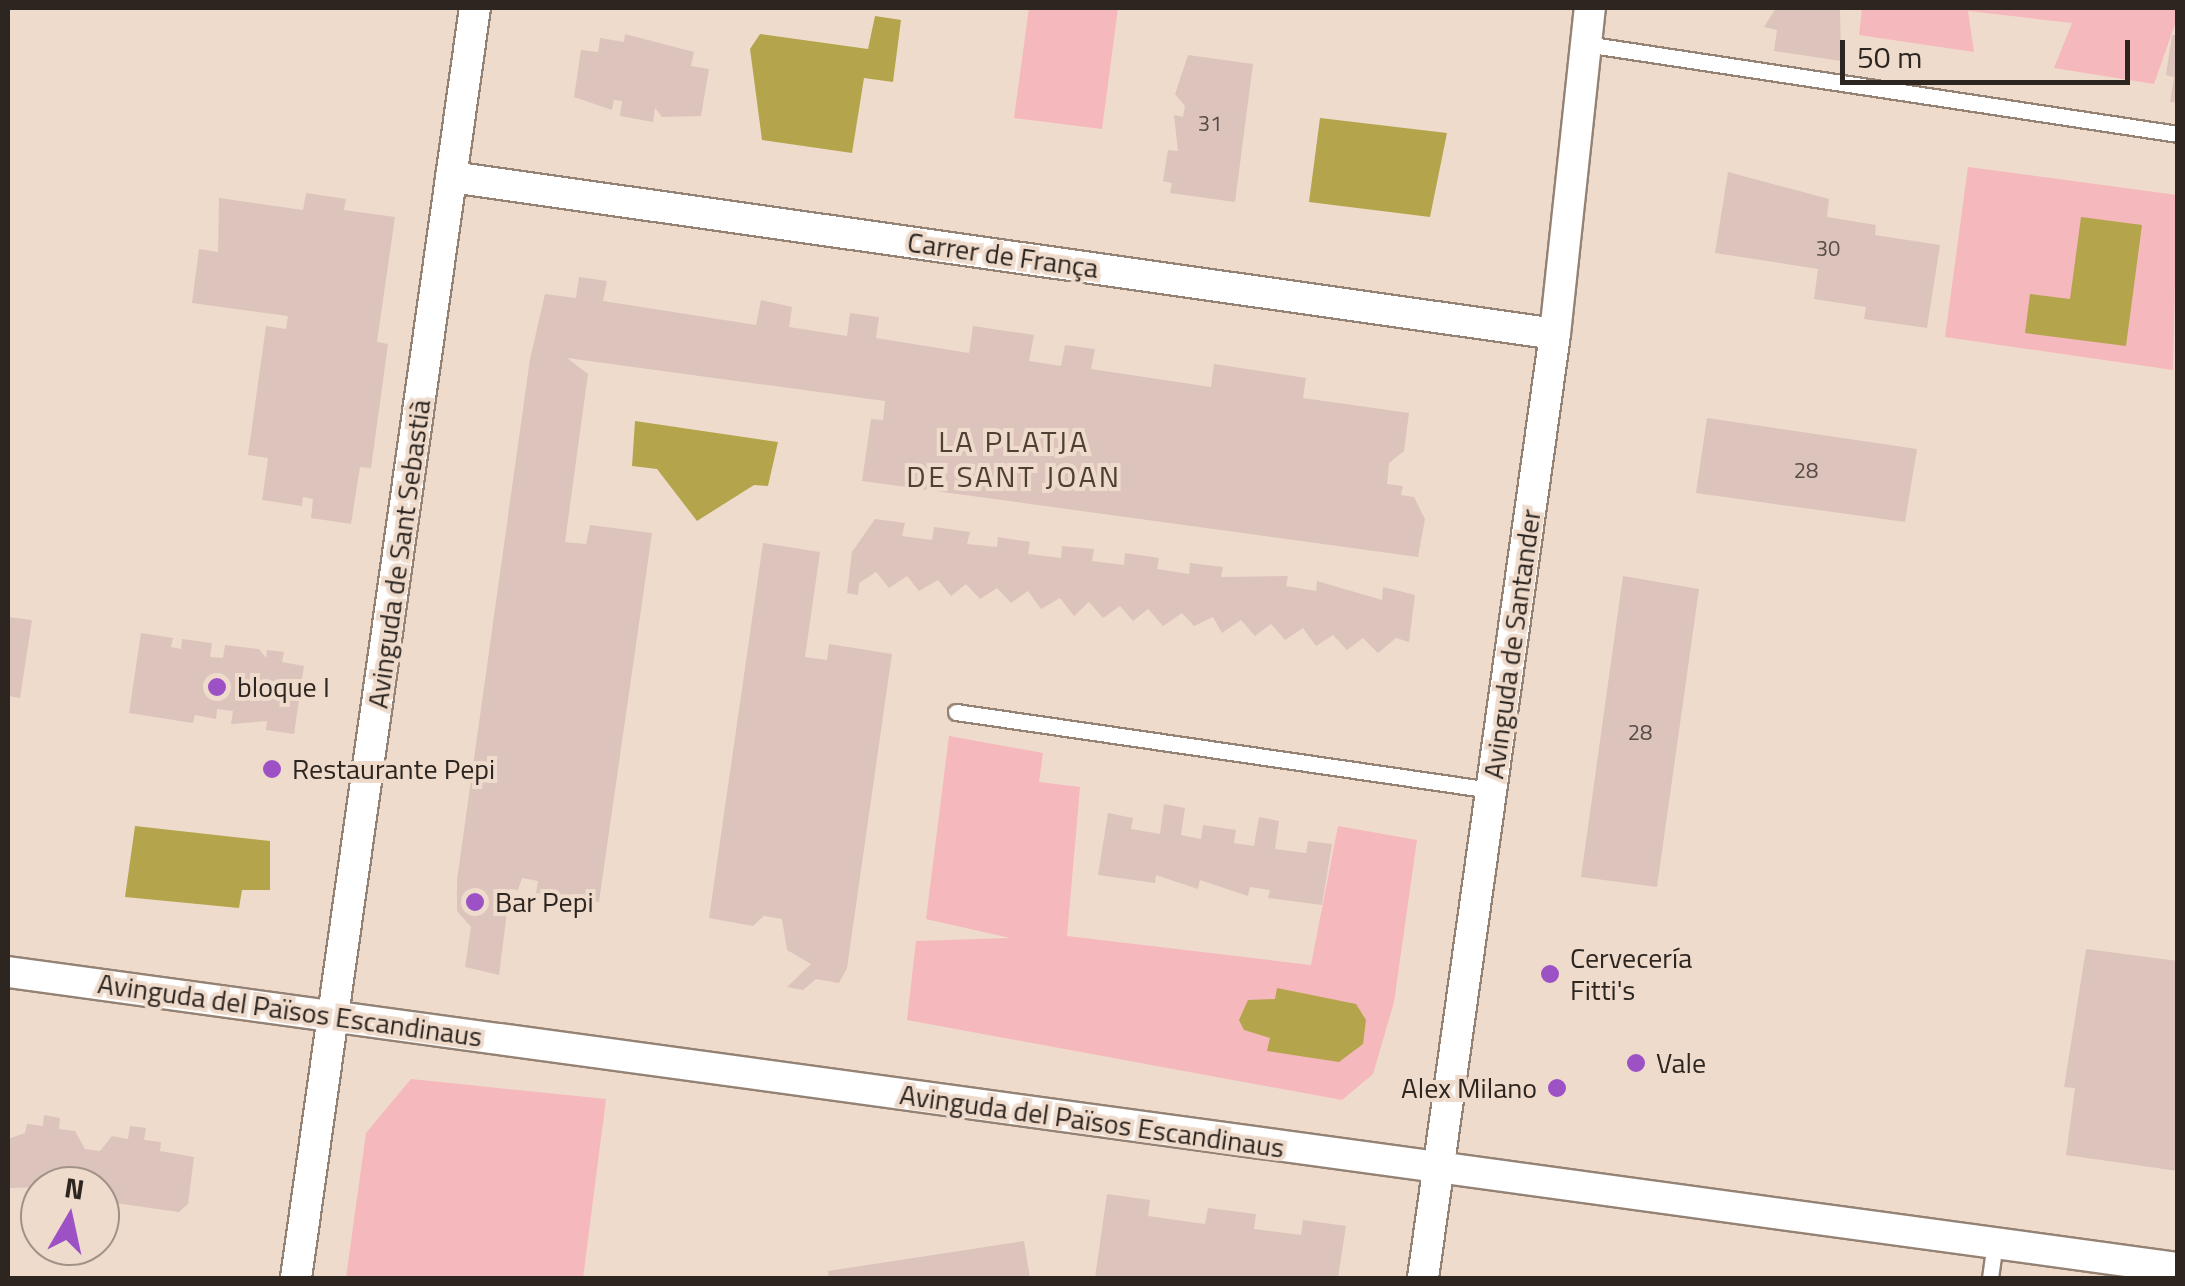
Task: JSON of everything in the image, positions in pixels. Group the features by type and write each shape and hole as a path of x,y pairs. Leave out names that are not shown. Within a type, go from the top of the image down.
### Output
{"street":[{"name":"Avinguda de Sant Sebastià","path":"296,1278 475,8"},
{"name":"Avinguda de Santander","path":"1423,1278 1555,334 1590,8"},
{"name":"Carrer de França","path":"452,177 1555,334"},
{"name":"Avinguda del Països Escandinaus","path":"8,972 2178,1268"}],"lane":[{"path":"1585,44 2178,134"},
{"path":"956,712 1491,790"},
{"path":"1990,1278 1995,1244"}],"shaded area":[{"path":"1029,8 1118,8 1102,129 1014,118"},
{"path":"1862,8 2177,8 2178,16 2154,84 2054,68 2072,23 1968,11 1974,52 1859,35"},
{"path":"875,16 901,20 893,82 864,78 852,153 762,140 750,49 760,34 868,49"},
{"path":"1320,118 1447,133 1430,217 1309,202"},
{"path":"1968,167 2177,195 2173,370 1945,337"},
{"path":"2081,217 2142,225 2126,346 2025,333 2030,294 2070,299"},
{"path":"635,421 778,442 768,486 754,485 697,521 657,469 632,466"},
{"path":"949,736 1043,753 1039,782 1080,787 1067,936 1311,965 1338,826 1417,840 1394,1002 1373,1074 1342,1100 907,1020 916,941 1010,938 926,919"},
{"path":"135,826 270,841 270,890 242,890 239,908 125,897"},
{"path":"1277,988 1356,1004 1366,1020 1363,1044 1339,1062 1267,1051 1270,1038 1244,1030 1239,1020 1248,1000 1275,999"},
{"path":"411,1079 606,1099 583,1278 346,1278 366,1133"}],"building":[{"path":"1776,8 1840,8 1841,61 1774,51 1777,30 1764,27"},
{"path":"625,34 694,52 691,66 709,69 701,116 662,117 655,108 653,122 620,116 622,101 614,100 612,110 574,97 581,50 598,52 600,38 624,42"},
{"path":"2172,35 2178,35 2178,103 2170,102 2174,77 2166,75"},
{"path":"1188,55 1253,64 1235,202 1170,193 1172,183 1163,181 1168,150 1178,151 1174,115 1183,117 1185,106 1175,94"},
{"path":"1728,172 1829,199 1827,217 1876,225 1875,235 1940,245 1927,328 1864,319 1866,307 1814,299 1818,269 1715,253"},
{"path":"306,193 346,199 344,210 395,217 377,342 388,344 371,468 360,467 351,524 311,518 313,499 303,497 302,506 262,500 268,458 248,455 266,326 286,329 288,316 192,303 199,249 218,252 219,198 303,210"},
{"path":"579,277 607,281 603,301 756,325 761,300 792,307 789,327 847,336 850,313 879,317 876,338 969,353 973,326 1034,335 1029,361 1061,366 1065,345 1095,349 1091,369 1211,387 1214,364 1306,378 1303,398 1409,413 1404,451 1389,463 1387,484 1403,486 1401,495 1414,497 1425,519 1418,557 862,481 871,419 883,420 885,401 567,358 588,374 565,542 586,544 590,525 652,533 599,902 536,894 538,881 522,878 518,890 510,889 499,975 465,967 471,927 457,911 457,880 530,359 545,294 576,298"},
{"path":"1707,418 1917,449 1905,522 1696,493"},
{"path":"875,519 905,523 902,536 932,540 934,527 970,532 967,544 997,547 998,537 1030,542 1028,554 1061,558 1062,546 1094,549 1092,561 1124,565 1125,553 1159,558 1157,569 1189,574 1190,563 1223,567 1221,577 1288,576 1286,586 1316,591 1317,581 1382,600 1383,587 1415,595 1409,642 1396,638 1378,653 1363,638 1347,650 1333,635 1316,646 1303,628 1285,640 1271,624 1255,636 1241,620 1222,633 1213,617 1194,626 1182,613 1163,626 1148,609 1133,621 1120,606 1103,618 1089,602 1074,616 1060,598 1041,609 1028,591 1011,603 997,588 980,599 966,584 951,596 938,580 919,591 907,576 889,588 876,572 859,583 858,595 847,593 852,552"},
{"path":"763,543 820,552 805,657 827,660 829,644 892,654 847,968 839,983 816,979 803,990 787,987 811,964 787,950 782,919 764,916 753,926 709,918"},
{"path":"1623,576 1699,589 1657,887 1581,877"},
{"path":"8,617 32,620 20,698 8,696"},
{"name":"bloque I","path":"141,633 173,638 171,647 181,649 182,639 212,643 210,657 223,658 225,645 259,649 266,658 267,650 284,652 282,662 304,666 294,734 266,730 267,721 231,724 233,711 217,709 216,719 195,715 193,723 129,713"},
{"path":"1164,804 1185,808 1181,835 1201,839 1203,825 1236,830 1234,843 1254,846 1259,817 1279,821 1275,849 1306,853 1308,841 1332,844 1322,905 1268,898 1270,890 1250,887 1248,896 1200,880 1198,889 1156,875 1155,883 1098,875 1108,813 1133,818 1131,829 1160,834"},
{"path":"2086,949 2178,961 2178,1171 2066,1155 2075,1088 2064,1087"},
{"path":"44,1115 60,1118 59,1129 75,1131 85,1149 100,1151 112,1136 128,1139 130,1126 146,1128 144,1140 161,1142 160,1151 194,1157 188,1204 179,1212 120,1204 120,1166 20,1166 20,1188 8,1188 8,1139 25,1133 27,1124 43,1126"},
{"path":"1107,1194 1150,1200 1148,1216 1205,1224 1208,1208 1256,1214 1254,1229 1301,1235 1303,1220 1346,1226 1338,1278 1095,1278"},
{"path":"1024,1241 1030,1278 829,1278 828,1271"}],"place":[{"name":"bloque I","path":"217,687"},
{"name":"Restaurante Pepi","path":"272,769"},
{"name":"Bar Pepi","path":"475,902"},
{"name":"Cervecería Fitti's","path":"1550,974"},
{"name":"Vale","path":"1636,1063"},
{"name":"Alex Milano","path":"1557,1088"}],"district":[{"name":"LA PLATJA DE SANT JOAN","path":"1014,458"}]}
